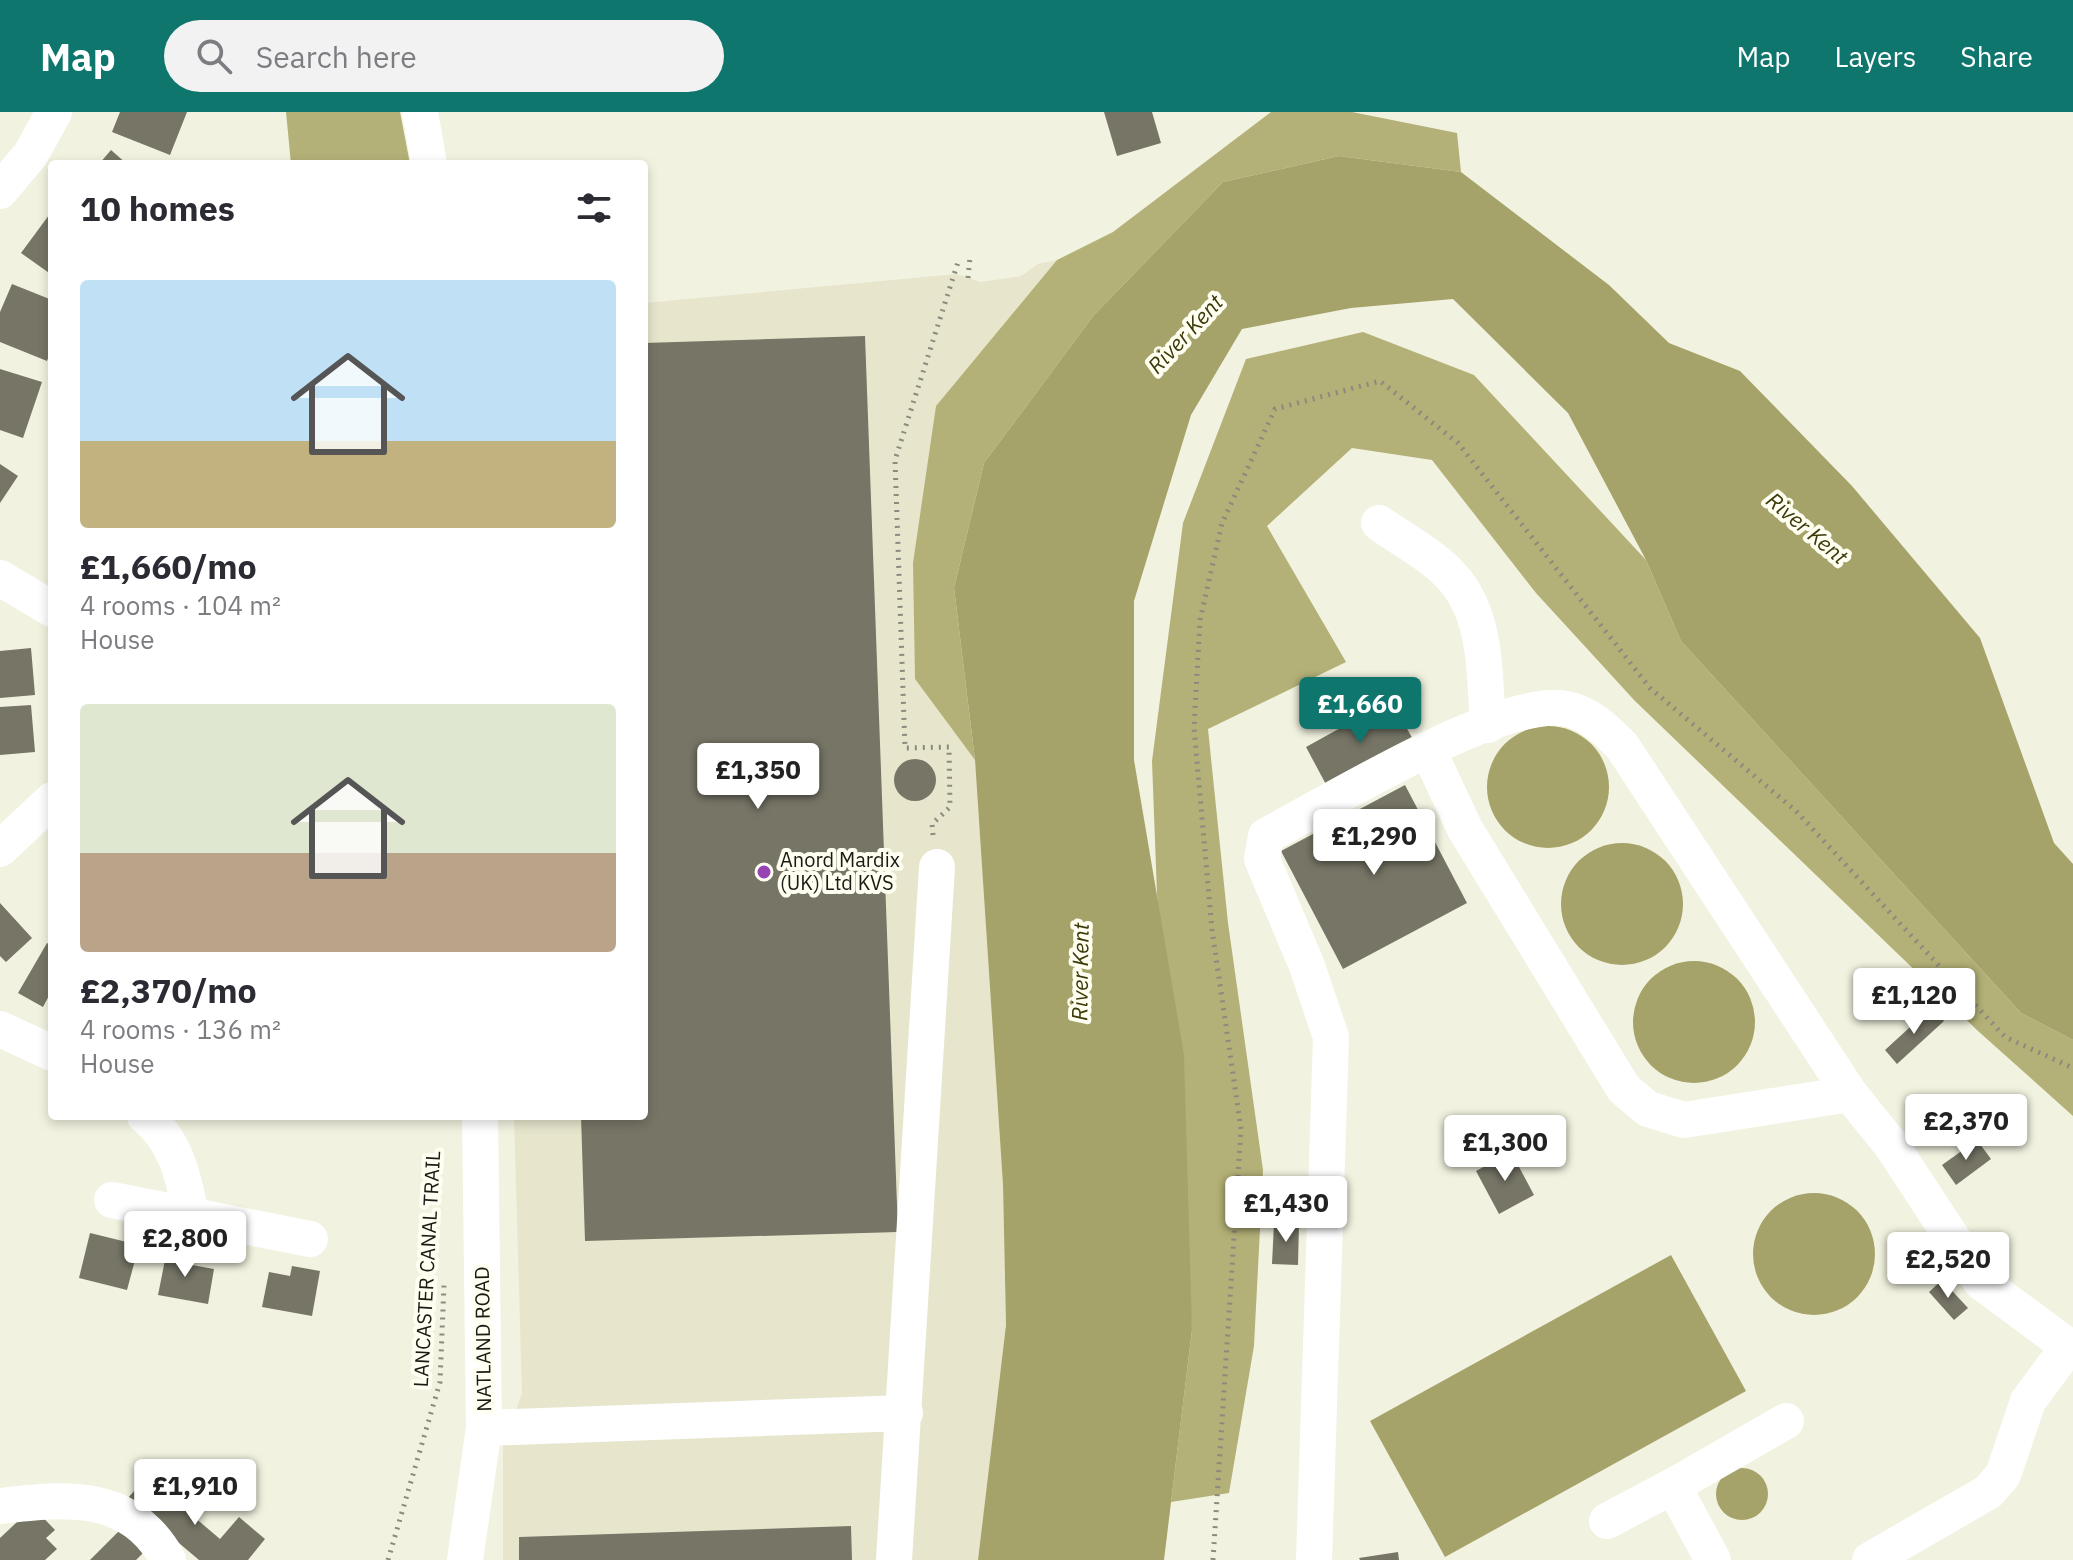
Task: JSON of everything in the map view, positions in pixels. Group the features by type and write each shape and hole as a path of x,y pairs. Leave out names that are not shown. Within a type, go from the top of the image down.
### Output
{"street":[{"path":"0,191 31,154 54,112"},
{"path":"420,112 428,160"},
{"path":"1379,523 1452,576 1470,603 1480,634 1488,725"},
{"path":"0,578 48,607"},
{"path":"1314,1560 1331,1037 1307,966 1266,869 1261,848 1266,836 1428,750 1534,708 1567,709 1598,722 1622,746 1850,1094 1892,1146 1981,1282 2070,1348 2028,1401 2003,1475 1988,1492 1870,1560"},
{"path":"1428,750 1465,829 1600,1050 1624,1089 1648,1109 1684,1120 1850,1094"},
{"path":"0,849 48,804"},
{"path":"894,1560 937,867"},
{"path":"0,1029 48,1051"},
{"path":"150,1120 160,1127 182,1170 191,1215"},
{"name":"NATLAND ROAD","path":"465,1560 484,1428 480,1120"},
{"path":"112,1200 310,1239"},
{"path":"484,1428 905,1413"},
{"path":"1607,1521 1786,1421"},
{"path":"1673,1486 1713,1560"},
{"path":"0,1506 76,1502 114,1510 135,1518 149,1530 168,1560"}],"path":[{"path":"968,278 970,257"},
{"path":"937,867 932,824 950,807 949,747 905,748 895,460 959,259"},
{"name":"LANCASTER CANAL TRAIL","path":"388,1560 440,1382 444,1273"}],"shaded area":[{"path":"286,112 400,112 409,160 291,160"},
{"path":"1271,112 1352,112 1457,133 1461,172 1339,156 1223,182 1094,315 984,463 954,588 975,760 915,679 913,563 936,406 1057,260 1113,232"},
{"path":"1057,260 936,406 915,679 975,760 1003,1185 1006,1325 978,1560 503,1560 503,1445 522,1394 514,1120 648,1120 648,303 957,274 980,282 1021,276 1038,264"},
{"path":"1363,332 1474,375 1646,560 1681,641 2021,1013 2073,1040 2073,1116 1978,1031 1635,701 1536,593 1432,460 1352,448 1267,526 1346,662 1208,729 1228,923 1263,1170 1254,1346 1229,1493 1171,1502 1192,1330 1157,894 1152,761 1183,523 1246,359"}],"water":[{"name":"River Kent","path":"1339,156 1461,172 1609,285 1669,343 1740,371 1852,486 1980,638 2054,843 2073,864 2073,1040 2021,1013 1681,641 1646,560 1568,413 1453,299 1351,308 1242,329 1191,415 1134,601 1134,760 1184,1055 1192,1330 1164,1560 978,1560 1006,1325 1003,1185 975,760 954,588 984,463 1094,315 1223,182"},
{"path":"1548,726 1571,731 1591,744 1604,764 1609,787 1604,810 1591,830 1571,843 1548,848 1525,843 1505,830 1492,810 1487,787 1492,764 1505,744 1525,731"},
{"path":"1622,843 1645,848 1665,861 1678,881 1683,904 1678,927 1665,947 1645,960 1622,965 1599,960 1579,947 1566,927 1561,904 1566,881 1579,861 1599,848"},
{"path":"1694,961 1717,966 1737,979 1750,999 1755,1022 1750,1045 1737,1065 1717,1078 1694,1083 1671,1078 1651,1065 1638,1045 1633,1022 1638,999 1651,979 1671,966"},
{"path":"1814,1193 1837,1198 1857,1211 1870,1231 1875,1254 1870,1277 1857,1297 1837,1310 1814,1315 1791,1310 1771,1297 1758,1277 1753,1254 1758,1231 1771,1211 1791,1198"},
{"path":"1671,1255 1746,1391 1445,1557 1370,1421"},
{"path":"1742,1468 1760,1476 1768,1494 1760,1512 1742,1520 1724,1512 1716,1494 1724,1476"}],"building":[{"path":"120,112 187,112 170,155 112,132"},
{"path":"1104,112 1152,112 1161,143 1117,156"},
{"path":"111,150 122,160 102,160"},
{"path":"48,216 48,272 21,253"},
{"path":"12,284 48,298 47,361 0,342 0,312"},
{"name":"Anord Mardix (UK) Ltd KVS","path":"865,336 898,1232 585,1241 581,1120 648,1120 648,343"},
{"path":"0,369 42,382 23,438 0,430"},
{"path":"0,464 18,476 0,503"},
{"path":"31,648 35,695 0,698 0,651"},
{"path":"1391,700 1415,743 1329,790 1306,747"},
{"path":"31,705 35,752 0,755 0,707"},
{"path":"915,759 930,765 936,780 930,795 915,801 900,795 894,780 900,765"},
{"path":"1405,785 1467,903 1343,969 1281,851"},
{"path":"0,903 32,938 6,962 0,956"},
{"path":"47,943 48,998 43,1007 18,993"},
{"path":"1932,1007 1944,1021 1897,1064 1885,1050"},
{"path":"1977,1140 1991,1159 1956,1185 1942,1165"},
{"path":"1511,1152 1534,1195 1499,1214 1476,1171"},
{"path":"1274,1223 1299,1223 1298,1265 1272,1264"},
{"path":"90,1233 139,1245 127,1290 79,1278"},
{"path":"167,1250 194,1255 192,1265 214,1269 208,1304 158,1295"},
{"path":"292,1266 320,1271 312,1316 262,1307 269,1272 290,1276"},
{"path":"1942,1280 1968,1308 1954,1320 1929,1292"},
{"path":"147,1477 220,1539 239,1517 265,1539 248,1560 199,1560 127,1499"},
{"path":"33,1507 55,1530 46,1538 57,1549 45,1560 0,1560 0,1538"},
{"path":"128,1522 151,1545 136,1560 90,1560"},
{"path":"851,1526 852,1560 519,1560 519,1537"},
{"path":"1398,1552 1399,1560 1359,1558"}],"place":[{"name":"Anord Mardix (UK) Ltd KVS","path":"764,872"}]}
